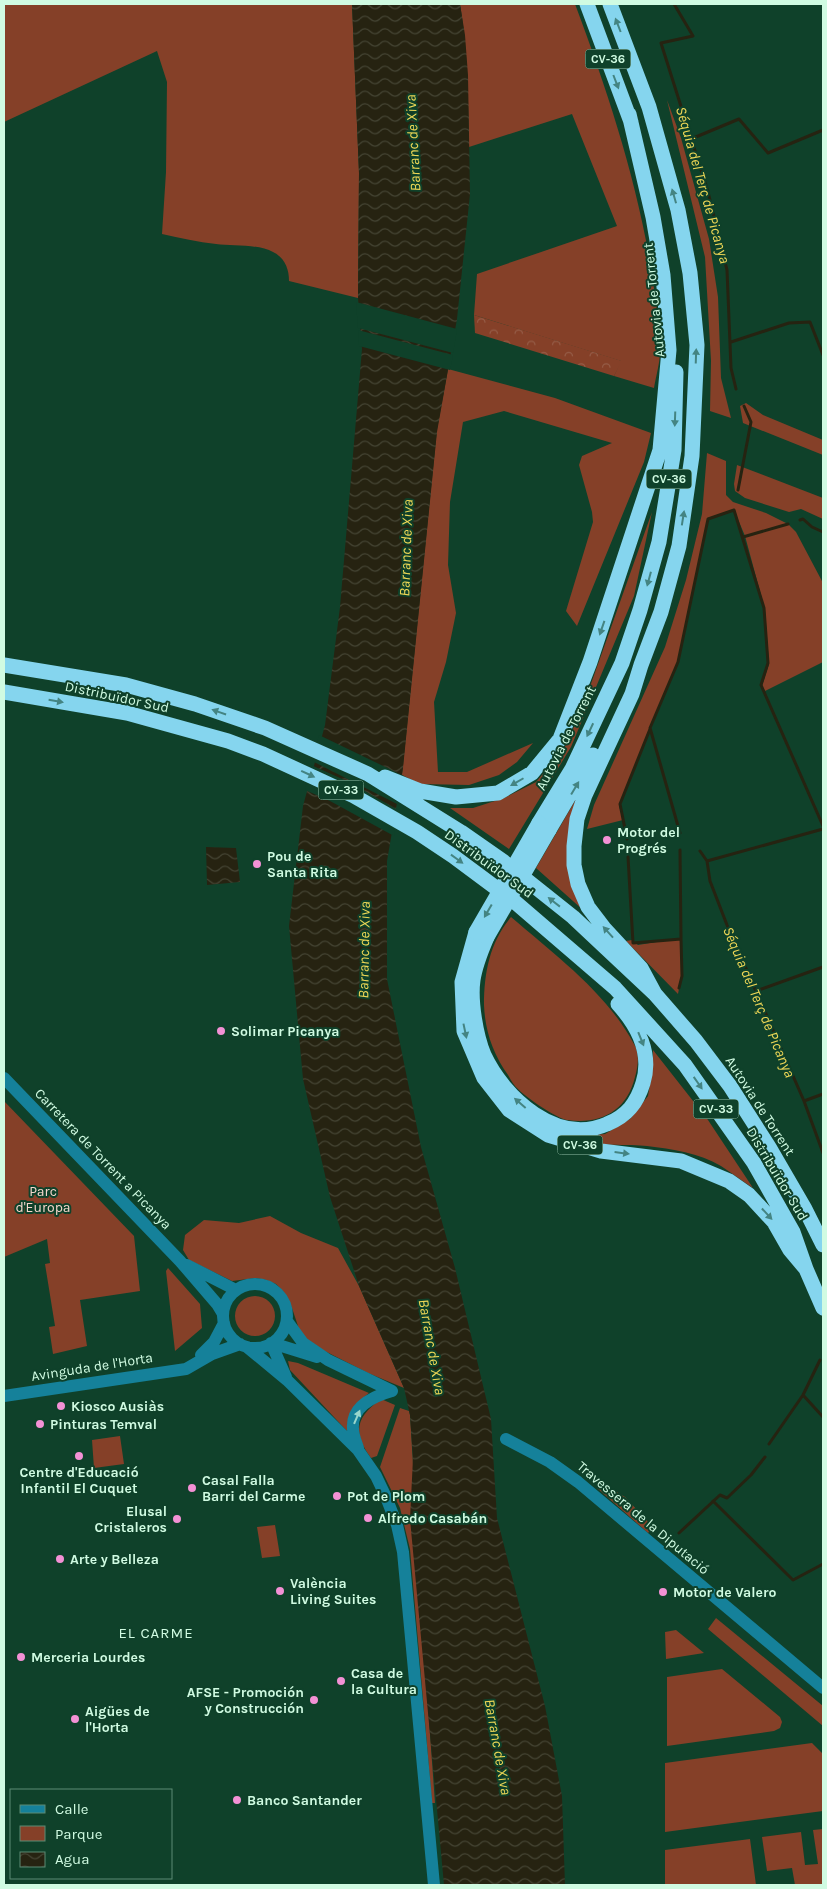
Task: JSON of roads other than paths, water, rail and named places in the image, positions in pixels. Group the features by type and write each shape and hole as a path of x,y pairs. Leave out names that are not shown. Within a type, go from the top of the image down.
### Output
{"highway":[{"name":"Autovia de Torrent","path":"544,827 622,663 640,610 659,542 674,450 677,348 670,275 660,217 629,114 587,4"},
{"name":"CV-36","path":"610,4 649,107 678,210 690,273 697,345 692,456 679,546 661,612 632,694 585,795 577,819 574,865 578,884 588,907 604,928 641,968 655,994"},
{"path":"368,774 386,777 420,790 456,797 498,793 532,773 560,739 590,662 660,450 669,350 663,275 629,114"},
{"name":"Distribuïdor Sud","path":"4,664 126,684 195,704 265,728 368,774 504,862 573,917 655,994"},
{"path":"594,971 603,988 625,1012 638,1032 646,1052 645,1075 639,1095 630,1109 616,1121 598,1128 582,1130 564,1128 542,1119 519,1102 498,1080 484,1054 473,1005 472,981 479,957 482,935 544,827 585,771 641,665"},
{"name":"Distribuïdor Sud","path":"4,692 127,713 228,741 264,754 354,796 417,832 453,856 515,902 616,988 685,1065 754,1163 793,1232 806,1269"},
{"name":"CV-36","path":"482,935 462,982 464,1031 484,1078 509,1110 548,1136 601,1151 681,1161 729,1180 749,1195 774,1222 790,1250 806,1269 823,1308"},
{"name":"Autovia de Torrent","path":"655,994 696,1041 730,1086 769,1147 805,1209 823,1246"}],"street":[{"name":"Carretera de Torrent a Picanya","path":"4,1078 180,1262 217,1304 223,1319"},
{"path":"180,1262 236,1290"},
{"path":"186,1368 214,1342 229,1296 246,1285 257,1284 267,1286 276,1292 283,1301 287,1321 303,1343 328,1360 392,1391 372,1397 356,1414 352,1428 358,1450"},
{"path":"223,1319 227,1331 287,1380 358,1450 376,1476 397,1526 403,1552 434,1885"},
{"path":"243,1345 263,1346 271,1343 278,1338 287,1321"},
{"path":"271,1343 328,1360"},
{"path":"271,1343 287,1380"},
{"name":"Avinguda de l'Horta","path":"4,1396 186,1368 212,1354 243,1345"},
{"name":"Travessera de la Diputació","path":"506,1439 550,1462 578,1482 823,1688"}],"water":[{"name":"Barranc de Xiva","path":"352,4 460,4 465,35 468,75 470,194 457,319 437,432 403,768 387,861 387,979 421,1147 455,1268 491,1419 497,1518 545,1706 562,1796 565,1885 444,1885 410,1519 413,1458 410,1415 404,1388 359,1286 330,1197 303,1079 289,926 303,806 325,725 340,607 362,349 358,298 359,173"},
{"path":"206,847 236,848 240,882 207,885"}],"waterway":[{"name":"Séquia del Terç de Picanya","path":"674,4 693,36 661,43 708,192 727,270 731,368 736,389"},
{"path":"691,139 739,119 768,153 823,130"},
{"path":"731,342 789,323 810,322 823,355"},
{"name":"Séquia del Terç de Picanya","path":"738,490 751,422 744,406"},
{"name":"Séquia del Terç de Picanya","path":"680,833 650,728 678,662 708,519 734,510 764,608 768,663 761,685 823,826"},
{"path":"800,520 803,519 812,527 823,532"},
{"path":"743,537 788,524"},
{"path":"627,839 620,804 650,729"},
{"path":"707,861 823,829"},
{"path":"680,850 681,939"},
{"name":"Séquia del Terç de Picanya","path":"700,851 707,861 710,881 727,925 804,1101 823,1153"},
{"path":"628,857 633,943 681,939 682,976 679,988"},
{"path":"756,991 823,967"},
{"path":"804,1101 823,1094"},
{"name":"Séquia del Terç de Picanya","path":"769,1444 803,1395 820,1360"},
{"path":"803,1395 823,1417"},
{"name":"Séquia del Terç de Picanya","path":"679,1533 720,1495 727,1498 751,1475 765,1457"},
{"path":"713,1501 793,1580 823,1564"}],"place":[{"name":"Motor del Progrés","path":"607,840"},
{"name":"Pou de Santa Rita","path":"257,864"},
{"name":"Solimar Picanya","path":"221,1031"},
{"name":"Kiosco Ausiàs","path":"61,1406"},
{"name":"Pinturas Temval","path":"40,1424"},
{"name":"Centre d'Educació Infantil El Cuquet","path":"79,1456"},
{"name":"Casal Falla Barri del Carme","path":"192,1488"},
{"name":"Pot de Plom","path":"337,1496"},
{"name":"Alfredo Casabán","path":"368,1518"},
{"name":"Elusal Cristaleros","path":"177,1519"},
{"name":"Arte y Belleza","path":"60,1559"},
{"name":"València Living Suites","path":"280,1591"},
{"name":"Motor de Valero","path":"663,1592"},
{"name":"Merceria Lourdes","path":"21,1657"},
{"name":"Casa de la Cultura","path":"341,1681"},
{"name":"AFSE - Promoción y Construcción","path":"314,1700"},
{"name":"Aigües de l'Horta","path":"75,1719"},
{"name":"Banco Santander","path":"237,1800"}],"district":[{"name":"EL CARME","path":"156,1633"}],"park label":[{"name":"Parc d'Europa","path":"43,1200"}]}
